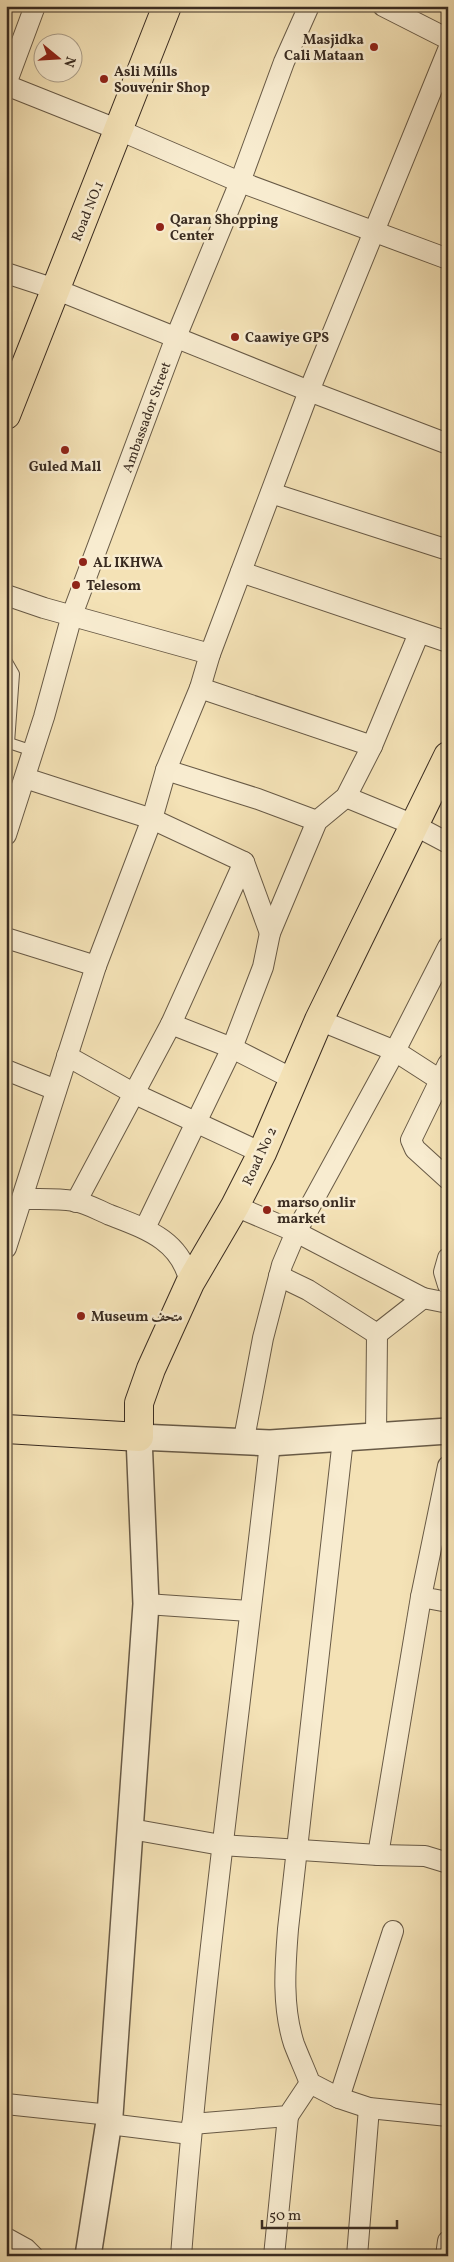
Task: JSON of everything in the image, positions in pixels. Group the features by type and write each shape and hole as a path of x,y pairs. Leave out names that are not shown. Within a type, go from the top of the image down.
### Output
{"main road":[{"name":"Road NO.1","path":"6,415 167,6"},
{"name":"Road No 2","path":"139,1437 139,1403 151,1368 190,1283 235,1206 262,1153 319,1020 448,756"},
{"path":"6,1429 139,1437"}],"street":[{"path":"34,6 6,85 119,130 240,182 448,259"},
{"name":"Ambassador Street","path":"6,836 25,778 72,615 176,337 240,182 284,62 309,6"},
{"path":"383,6 448,39"},
{"path":"6,1248 24,1199 56,1090 96,966 152,819 166,770 200,688 210,654 309,391 448,50"},
{"path":"6,272 55,289 309,391 448,444"},
{"path":"271,493 448,550"},
{"path":"241,572 448,642"},
{"path":"6,595 210,654"},
{"path":"145,1228 232,1048 263,967 270,933 317,821 346,797 372,746 419,633"},
{"path":"200,688 372,746"},
{"path":"166,770 258,799 317,821"},
{"path":"25,778 152,819 244,862 270,933"},
{"path":"346,797 414,825 448,843"},
{"path":"76,1202 171,1024 244,862"},
{"path":"6,938 96,966"},
{"path":"244,1444 263,1338 280,1276 296,1232 396,1052 448,947"},
{"path":"319,1020 444,1072 412,1140 415,1149 448,1179"},
{"path":"171,1024 232,1048 293,1079"},
{"path":"67,1056 135,1094 262,1153"},
{"path":"6,1070 56,1090"},
{"path":"24,1199 53,1198 76,1202 145,1228 162,1239 180,1256 187,1268 190,1283"},
{"path":"235,1206 296,1232 423,1298 448,1303"},
{"path":"280,1276 308,1290 377,1334"},
{"path":"377,1334 423,1298"},
{"path":"376,1436 377,1334"},
{"path":"88,2256 109,2119 146,1604 139,1437 244,1444 448,1431"},
{"path":"343,1439 284,1977 294,2043 310,2083 339,2098 369,2108 448,2116"},
{"path":"180,2256 191,2129 221,1846 270,1443"},
{"path":"378,1855 420,1597 448,1466"},
{"path":"420,1597 448,1602"},
{"path":"146,1604 249,1611"},
{"path":"131,1829 221,1846 425,1856 448,1862"},
{"path":"339,2098 393,1931"},
{"path":"274,2256 288,2116 310,2083"},
{"path":"6,2104 191,2129 288,2116"},
{"path":"357,2256 369,2108"},
{"path":"6,2238 26,2248 33,2256"},
{"path":"446,2256 448,2241"}],"lane":[{"path":"6,660 14,674 8,742 33,751"}],"place":[{"name":"Masjidka Cali Mataan","path":"374,47"},
{"name":"Asli Mills Souvenir Shop","path":"104,79"},
{"name":"Qaran Shopping Center","path":"160,227"},
{"name":"Caawiye GPS","path":"235,337"},
{"name":"Guled Mall","path":"65,450"},
{"name":"AL IKHWA","path":"83,562"},
{"name":"Telesom","path":"76,585"},
{"name":"marso onlir market","path":"267,1210"},
{"name":"Museum متحف","path":"81,1316"}]}
